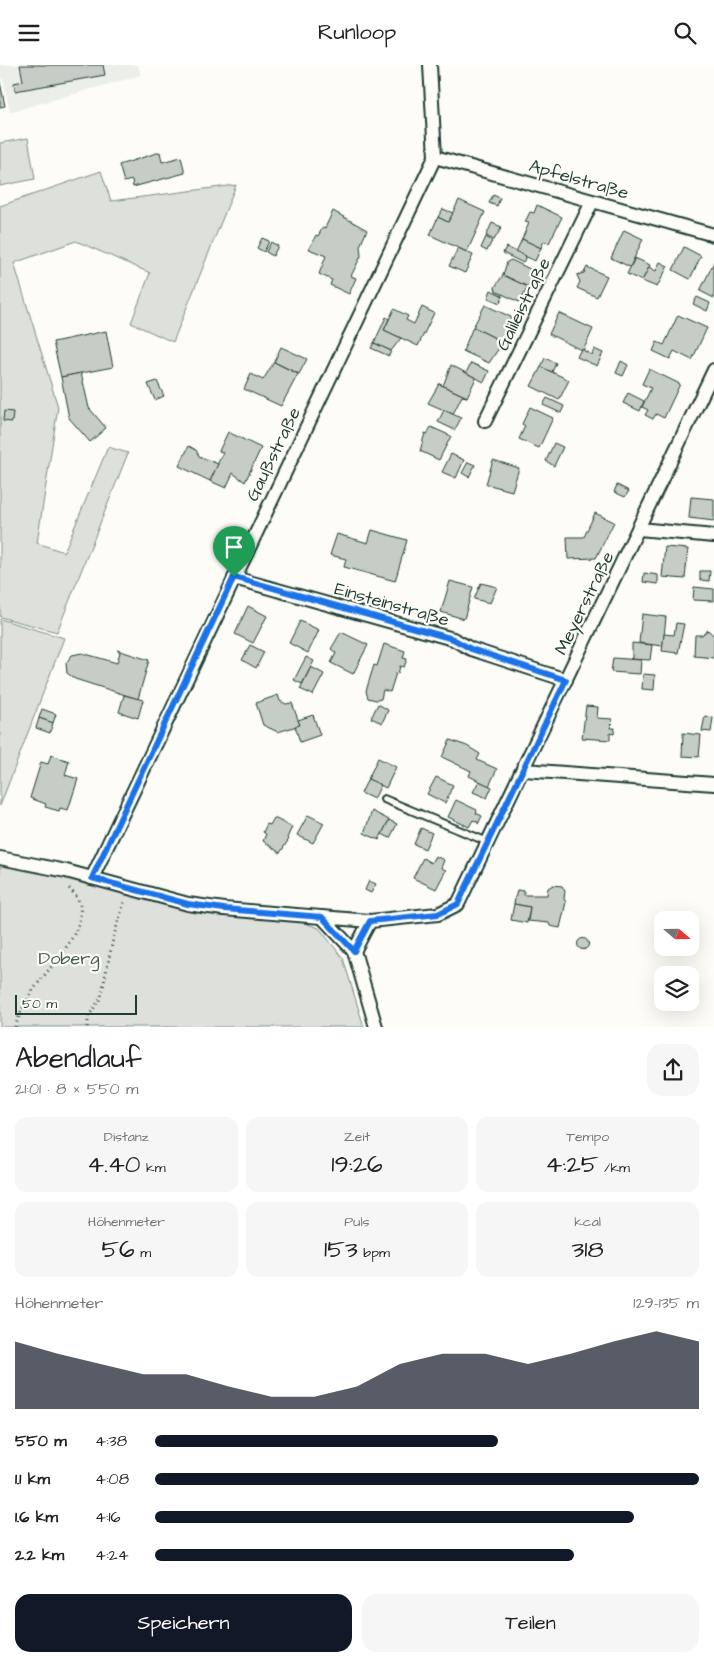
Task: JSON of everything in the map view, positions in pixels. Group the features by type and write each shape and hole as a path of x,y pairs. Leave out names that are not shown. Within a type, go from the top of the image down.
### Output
{"street":[{"name":"Gaußstraße","path":"92,878 435,157 430,65"},
{"name":"Apfelstraße","path":"435,157 714,235"},
{"name":"Galileistraße","path":"485,421 592,201"},
{"name":"Meyerstraße","path":"0,858 66,871 188,904 224,909 370,921 438,914 458,904 524,770 714,370"},
{"path":"639,529 714,536"},
{"name":"Einsteinstraße","path":"234,577 453,639 471,649 566,680"},
{"path":"524,770 714,784"},
{"path":"322,917 354,951 376,1027"},
{"path":"354,951 370,921"}],"lane":[{"path":"384,799 488,842"}],"path":[{"path":"15,1027 32,991 70,940 78,922 80,905 76,894 67,886 66,871"},
{"path":"87,1027 89,1016 101,997 112,939 129,889"}],"shaded area":[{"path":"0,65 138,65 141,75 10,112 3,79 0,79"}],"green space":[{"path":"28,138 35,179 0,186 0,143"},
{"path":"101,171 111,201 236,185 173,342 131,323 150,273 76,241 14,263 58,407 37,543 64,552 108,447 128,453 57,632 0,617 0,206"},
{"path":"0,619 64,638 0,806"},
{"name":"Doberg","path":"0,863 90,881 142,899 188,908 301,922 319,928 343,958 364,1027 0,1027"}],"building":[{"path":"20,65 103,65 105,75 15,91 14,83 23,81"},
{"path":"0,82 5,106 0,107"},
{"path":"160,152 162,162 181,157 185,173 133,187 132,180 124,182 119,165"},
{"path":"493,195 500,198 497,206 489,203"},
{"path":"459,200 485,212 467,252 430,235 438,217 448,222"},
{"path":"537,205 562,217 549,243 544,241 541,248 522,239 529,223 525,222 530,212 534,213"},
{"path":"443,209 453,213 448,222 438,217"},
{"path":"333,211 367,230 360,246 361,256 351,276 356,278 349,294 330,285 332,280 319,274 326,256 309,249 316,235 318,236 323,227 325,228"},
{"path":"492,223 502,227 494,240 486,236"},
{"path":"624,230 643,239 630,267 611,258"},
{"path":"486,237 492,241 487,251 481,248"},
{"path":"262,238 269,241 264,252 257,248"},
{"path":"522,239 541,248 535,261 516,252"},
{"path":"271,242 278,246 273,256 266,252"},
{"path":"506,247 526,256 523,263 503,253"},
{"path":"684,247 701,256 690,279 673,270"},
{"path":"458,248 473,255 465,273 449,266"},
{"path":"635,258 650,265 642,281 627,274"},
{"path":"511,260 534,271 528,287 503,275 507,262"},
{"path":"660,262 668,266 657,287 642,281 649,267 656,271"},
{"path":"714,262 714,298 700,291"},
{"path":"587,267 607,276 597,297 577,288 580,282 577,275 584,273"},
{"path":"503,275 528,287 519,302 496,291 495,287"},
{"path":"491,290 503,296 500,303 488,298"},
{"path":"697,297 710,303 707,311 693,304"},
{"path":"485,305 511,317 503,342 473,327"},
{"path":"422,307 434,313 418,346 384,330 394,309 408,316 406,320 414,324"},
{"path":"559,313 593,329 583,351 549,334"},
{"path":"678,315 707,328 692,360 674,351 670,359 653,351 657,342 664,345"},
{"path":"386,317 389,319 384,330 401,338 391,351 374,343"},
{"path":"473,327 503,342 489,363 463,351"},
{"path":"106,331 113,367 61,377 53,342"},
{"path":"374,343 391,351 389,356 371,348"},
{"path":"281,347 307,359 299,374 274,362"},
{"path":"581,349 592,355 594,349 603,353 597,366 577,357"},
{"path":"545,358 556,363 552,372 541,367"},
{"path":"621,361 628,365 623,376 616,373"},
{"path":"274,362 298,374 281,406 244,389 251,374 263,380"},
{"path":"471,363 489,371 484,382 466,373"},
{"path":"451,365 476,378 467,397 443,386"},
{"path":"541,367 569,380 559,400 531,386"},
{"path":"649,369 680,384 664,418 656,414 653,419 645,415 648,410 642,407 651,388 642,384"},
{"path":"81,373 89,408 106,428 90,442 69,418 61,377"},
{"path":"157,381 164,396 155,400 148,384"},
{"path":"439,384 467,397 462,396 453,414 428,403"},
{"path":"628,393 644,401 640,411 623,403"},
{"path":"547,398 564,406 561,413 543,405"},
{"path":"530,407 553,418 539,448 519,439 525,426 522,424"},
{"path":"444,410 461,418 455,430 438,422"},
{"path":"4,411 13,412 12,422 3,421"},
{"path":"431,427 451,436 439,460 420,451 425,433 427,434"},
{"path":"228,432 261,448 245,482 233,473 226,488 210,481 223,452 219,451"},
{"path":"554,443 563,447 554,466 546,461"},
{"path":"189,446 196,450 199,456 218,464 210,481 179,466"},
{"path":"451,454 464,460 456,478 442,472"},
{"path":"493,460 519,468 512,491 486,484"},
{"path":"468,462 475,465 469,477 462,473"},
{"path":"617,485 629,491 625,497 614,492"},
{"path":"691,497 714,499 714,521 689,518"},
{"path":"595,513 614,522 596,558 568,559 567,537 584,537"},
{"path":"372,530 407,540 395,581 344,567 346,559 330,555 337,534 368,543"},
{"path":"665,547 688,549 685,579 662,577"},
{"path":"700,571 710,571 709,581 700,580"},
{"path":"644,573 658,575 658,584 643,582"},
{"path":"450,581 473,587 464,619 441,612"},
{"path":"481,583 497,587 490,603 474,599"},
{"path":"694,587 714,589 714,601 693,600"},
{"path":"248,606 267,616 253,643 235,634"},
{"path":"642,614 666,617 663,646 639,643"},
{"path":"300,621 319,630 308,653 289,643"},
{"path":"676,623 684,624 678,653 662,651 664,634 674,635"},
{"path":"708,630 714,636 714,658 694,656 695,635 702,635"},
{"path":"341,632 368,645 353,674 331,663 336,653 331,649"},
{"path":"632,643 652,645 650,660 630,659 632,658"},
{"path":"384,644 405,651 403,658 407,659 404,667 400,666 398,674 396,673 390,692 383,690 381,699 376,700 368,698 366,691 374,665 377,666"},
{"path":"250,645 264,652 256,668 242,660"},
{"path":"117,650 149,660 138,699 75,679 67,673 66,663 72,655 82,653 117,663 120,652"},
{"path":"306,657 314,661 302,684 294,680"},
{"path":"613,658 641,660 640,674 611,672"},
{"path":"311,667 324,674 313,695 300,689"},
{"path":"643,674 655,675 654,690 642,689"},
{"path":"124,695 143,700 138,718 119,712"},
{"path":"278,695 280,701 286,704 292,703 300,725 278,732 263,725 256,703"},
{"path":"378,704 388,710 382,723 371,718"},
{"path":"586,706 598,707 597,718 612,719 611,728 615,728 614,734 610,733 610,740 582,738"},
{"path":"42,709 56,714 53,723 39,718"},
{"path":"313,715 320,735 300,742 295,726 300,725 298,720"},
{"path":"705,716 713,718 711,732 702,731"},
{"path":"39,718 53,723 50,733 36,728"},
{"path":"683,733 701,735 699,757 682,756"},
{"path":"450,740 467,746 480,754 477,760 497,769 489,786 469,776 471,771 442,757"},
{"path":"51,755 69,761 65,775 78,779 68,810 60,808 59,811 45,807 46,804 30,798 41,762 48,764"},
{"path":"378,758 396,767 386,788 368,779"},
{"path":"436,777 453,785 445,803 427,794"},
{"path":"368,779 381,785 374,799 361,793"},
{"path":"479,781 492,787 487,798 473,792"},
{"path":"456,800 477,810 476,813 482,816 478,824 478,822 473,820 469,827 448,817"},
{"path":"372,811 389,820 379,840 364,833"},
{"path":"308,815 324,823 313,843 297,835"},
{"path":"274,818 292,827 287,838 289,839 280,853 263,841 266,834 263,832 267,824 270,825"},
{"path":"389,820 397,824 390,838 382,834"},
{"path":"421,828 432,833 425,849 414,844"},
{"path":"435,856 444,860 441,868 446,870 436,889 413,878 423,858 431,863"},
{"path":"369,881 376,884 371,893 365,890"},
{"path":"553,885 562,886 565,891 564,899 566,902 560,928 550,926 549,923 528,921 530,907 514,904 517,890 524,891 524,895 547,895 548,888"},
{"path":"514,904 530,907 527,923 511,920"},
{"path":"581,939 585,939 588,944 587,948 581,949 578,946 578,942"}],"route":[{"path":"234,577 453,639 471,649 566,680 458,904 438,914 370,921 354,951 322,917 224,909 188,904 92,878 234,577"}]}
